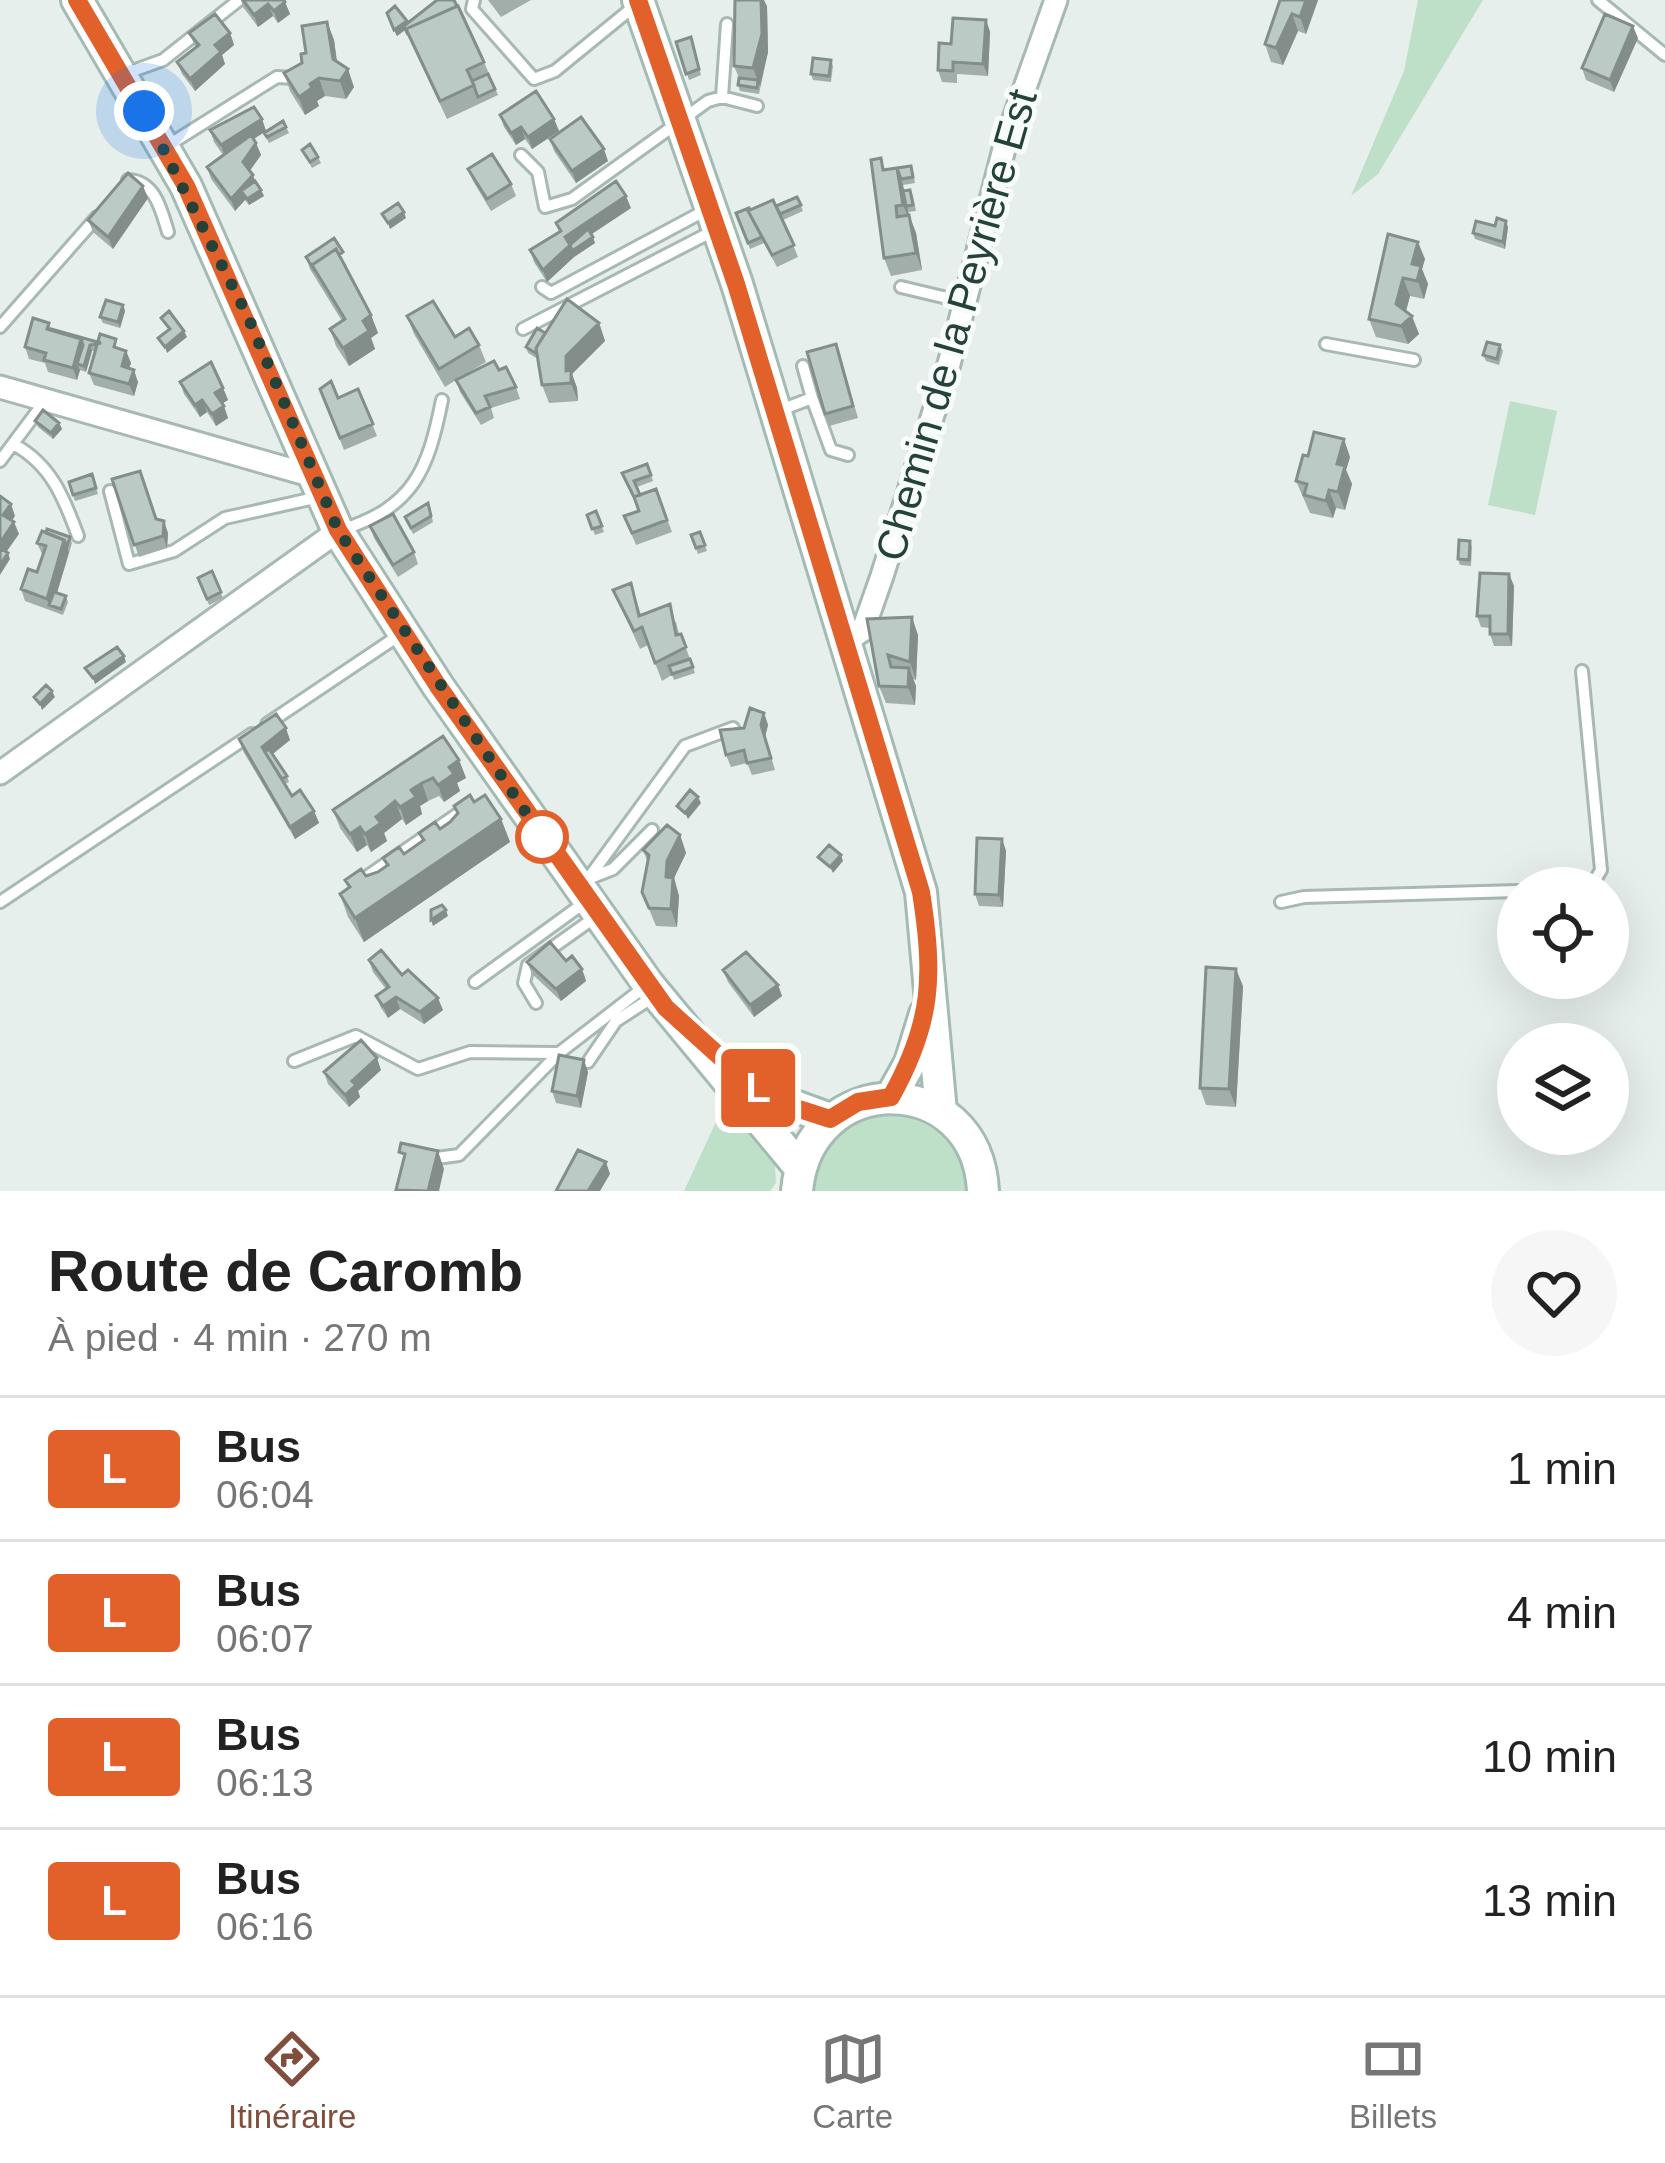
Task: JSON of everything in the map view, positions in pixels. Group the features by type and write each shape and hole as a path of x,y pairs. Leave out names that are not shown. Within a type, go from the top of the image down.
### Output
{"main road":[{"path":"77,0 164,147 248,317 338,530 405,632 495,789 588,897 652,990 695,1039 798,1179"},
{"path":"639,1 714,219 921,892 941,1112"},
{"path":"891,1097 922,1031 932,976"},
{"path":"695,1039 764,1091 830,1119"},
{"path":"798,1179 811,1141 830,1119 858,1102 891,1097 941,1112 974,1150 982,1191"}],"street":[{"name":"Chemin de la Peyrière Est","path":"845,641 863,630 868,616 964,302 1006,141 1056,0"},
{"path":"0,387 317,486"},
{"path":"0,773 338,530"}],"lane":[{"path":"124,74 163,60 238,0"},
{"path":"474,0 472,9 534,79 555,71 639,1"},
{"path":"1598,0 1665,55"},
{"path":"722,97 727,24"},
{"path":"164,147 277,77 292,78"},
{"path":"520,155 538,172 545,207 572,199 680,119 722,97 757,106"},
{"path":"119,191 130,178 143,183 157,197 168,232"},
{"path":"0,327 108,204"},
{"path":"542,287 551,293 714,219"},
{"path":"523,329 693,236 714,219"},
{"path":"901,287 964,302"},
{"path":"1325,344 1414,360"},
{"path":"803,367 831,450 848,455"},
{"path":"775,412 812,398"},
{"path":"0,461 46,400"},
{"path":"338,530 377,519 406,494 430,461 442,400"},
{"path":"13,444 32,454 62,490 78,536"},
{"path":"110,491 129,564 174,551 225,518 317,486"},
{"path":"0,902 405,632"},
{"path":"1582,671 1601,867"},
{"path":"475,982 588,897 685,746 733,728"},
{"path":"351,888 466,809"},
{"path":"536,1004 524,983 528,965 652,830"},
{"path":"1281,902 1304,897 1497,892"},
{"path":"414,1155 458,1155 560,1053 652,990"},
{"path":"588,1062 616,1021 652,990"},
{"path":"294,1061 356,1036 418,1069 470,1052 560,1053"}],"green space":[{"path":"1418,0 1483,0 1378,174 1351,196 1404,71"},
{"path":"1510,401 1557,411 1535,515 1488,505"},
{"path":"726,1100 774,1153 776,1183 770,1191 684,1191"},
{"path":"883,1113 916,1120 941,1135 958,1159 968,1191 812,1191 821,1162 835,1140 854,1124"}],"building":[{"path":"243,0 285,2 274,11 268,4 254,15"},
{"path":"437,0 454,0 457,6 406,29 408,35 404,26"},
{"path":"735,0 761,0 762,34 753,68 734,66"},
{"path":"1280,0 1306,0 1300,17 1292,14 1276,48 1265,44"},
{"path":"395,6 407,21 394,30 387,13"},
{"path":"458,6 484,62 467,70 474,85 440,101 406,29"},
{"path":"215,14 230,33 215,45 221,52 190,79 177,62 199,45 189,33"},
{"path":"1605,14 1633,26 1610,80 1582,68"},
{"path":"953,18 986,20 983,64 953,62 953,71 938,70 939,43 951,44"},
{"path":"327,22 333,59 348,69 340,81 319,78 299,97 284,73 302,63 301,54 306,53 302,26"},
{"path":"691,37 699,69 686,74 676,42"},
{"path":"813,58 831,60 829,76 811,74"},
{"path":"488,74 495,89 478,97 472,81"},
{"path":"739,78 758,80 757,88 738,85"},
{"path":"536,91 554,119 528,137 521,127 511,133 500,115"},
{"path":"254,107 262,119 221,145 210,130"},
{"path":"581,117 604,149 572,171 550,139"},
{"path":"283,121 286,127 267,137 264,133"},
{"path":"251,135 256,143 243,162 253,175 231,199 207,167"},
{"path":"310,144 318,157 310,162 302,150"},
{"path":"492,154 511,184 487,199 468,169"},
{"path":"881,158 883,170 897,168 903,205 896,206 897,217 909,215 916,253 884,258 871,160"},
{"path":"911,166 913,177 901,179 897,168"},
{"path":"128,173 143,186 108,237 88,220"},
{"path":"255,181 261,190 247,199 241,191"},
{"path":"616,181 626,196 565,237 570,245 543,270 530,250 561,231 556,223"},
{"path":"910,190 913,205 906,206 903,191"},
{"path":"797,197 801,205 780,214 776,206"},
{"path":"773,200 794,245 772,255 748,211"},
{"path":"398,203 404,212 388,223 382,214"},
{"path":"749,208 762,237 748,243 736,213"},
{"path":"1497,218 1506,221 1503,242 1473,233 1476,221 1495,226"},
{"path":"588,229 593,237 572,251 570,245"},
{"path":"1388,234 1418,242 1412,264 1421,266 1417,281 1403,278 1396,304 1412,316 1401,326 1369,319"},
{"path":"334,238 343,252 339,255 336,249 312,265 315,271 306,257"},
{"path":"336,249 371,315 363,321 369,331 343,348 330,329 345,319 312,265"},
{"path":"567,299 599,323 566,356 571,383 542,385 536,348"},
{"path":"106,300 123,305 118,322 100,317"},
{"path":"433,301 455,337 469,328 479,345 439,369 407,316"},
{"path":"169,311 184,331 165,347 158,338 170,329 161,318"},
{"path":"33,318 49,323 47,329 81,339 73,368 44,360 46,353 25,347"},
{"path":"537,328 545,333 537,354 526,347"},
{"path":"51,329 101,343 90,345 84,366 77,364 81,339"},
{"path":"100,334 116,339 114,347 126,351 122,366 134,370 129,384 89,373"},
{"path":"1487,342 1500,345 1497,359 1483,355"},
{"path":"836,344 853,406 825,414 807,352"},
{"path":"494,361 499,370 506,367 516,387 485,396 490,407 476,413 456,380"},
{"path":"211,362 223,388 215,393 224,406 212,414 202,400 195,405 180,382"},
{"path":"331,381 338,398 358,389 373,424 340,438 320,389"},
{"path":"43,410 59,423 51,433 35,421"},
{"path":"1314,432 1344,439 1337,464 1345,466 1338,492 1329,490 1326,501 1304,495 1307,484 1296,481"},
{"path":"647,464 651,475 634,481 640,495 634,497 622,473"},
{"path":"140,471 156,519 164,521 163,536 134,545 112,479"},
{"path":"92,474 96,488 73,495 69,482"},
{"path":"656,489 667,520 632,533 624,516 639,511 634,497"},
{"path":"0,496 11,504 3,515 14,522 0,543"},
{"path":"428,503 431,516 411,528 405,517"},
{"path":"596,511 602,526 592,529 587,515"},
{"path":"393,514 414,552 393,565 370,526"},
{"path":"47,529 70,537 67,546 46,533"},
{"path":"42,531 64,540 47,599 21,589 28,569 37,572 46,546 37,543"},
{"path":"700,532 705,545 696,548 691,535"},
{"path":"1459,540 1470,541 1469,560 1458,559"},
{"path":"212,571 221,592 207,599 198,578"},
{"path":"1480,573 1509,574 1508,634 1490,634 1490,616 1477,616"},
{"path":"631,583 639,616 670,604 676,635 681,634 686,647 655,663 642,627 634,631 613,590"},
{"path":"54,592 66,596 61,609 49,605"},
{"path":"912,617 910,662 888,655 891,667 909,668 908,687 879,686 867,619"},
{"path":"117,647 124,656 93,678 85,668"},
{"path":"690,659 693,667 672,674 669,666"},
{"path":"46,685 52,691 40,704 34,697"},
{"path":"750,708 764,713 761,725 771,758 747,763 744,750 726,755 720,730 744,728"},
{"path":"276,714 286,728 262,747 292,796 300,790 314,811 290,827 239,739"},
{"path":"443,736 459,760 449,767 454,774 438,785 433,778 422,783 411,790 416,797 400,807 395,801 376,817 381,823 365,834 360,827 350,834 333,810"},
{"path":"269,749 287,776 282,779 265,752"},
{"path":"690,790 698,797 685,813 677,806"},
{"path":"470,795 474,802 485,795 501,819 355,918 340,894 350,887 345,880 361,869 366,876 378,872 388,865 383,858 399,847 404,854 424,840 419,833 435,822 440,829 450,822 458,813 454,806"},
{"path":"667,825 680,835 667,861 666,877 673,878 671,909 649,908 642,892 649,855 643,850"},
{"path":"977,838 1002,839 999,895 975,894"},
{"path":"829,845 841,855 830,867 818,857"},
{"path":"442,905 446,910 431,920 431,910"},
{"path":"550,942 566,961 572,956 582,969 556,989 527,962"},
{"path":"381,950 402,975 408,970 438,998 420,1012 396,997 383,1006 376,996 389,987 369,960"},
{"path":"746,952 778,985 750,1005 723,970"},
{"path":"1206,967 1236,969 1229,1089 1200,1088"},
{"path":"361,1040 377,1058 352,1081 356,1085 345,1095 324,1072"},
{"path":"559,1055 584,1060 577,1096 552,1091"},
{"path":"401,1143 438,1151 428,1191 396,1190 405,1154 399,1152"},
{"path":"578,1150 606,1162 588,1191 556,1191"}],"bus line":[{"name":"L","path":"77,0 186,186 248,317 338,530 438,686 666,1008 748,1082 796,1108 830,1119 858,1102 891,1097 910,1063 922,1031 932,976 921,892 736,284 638,0"}],"route":[{"path":"144,111 186,186 248,317 338,530 542,837"}]}
